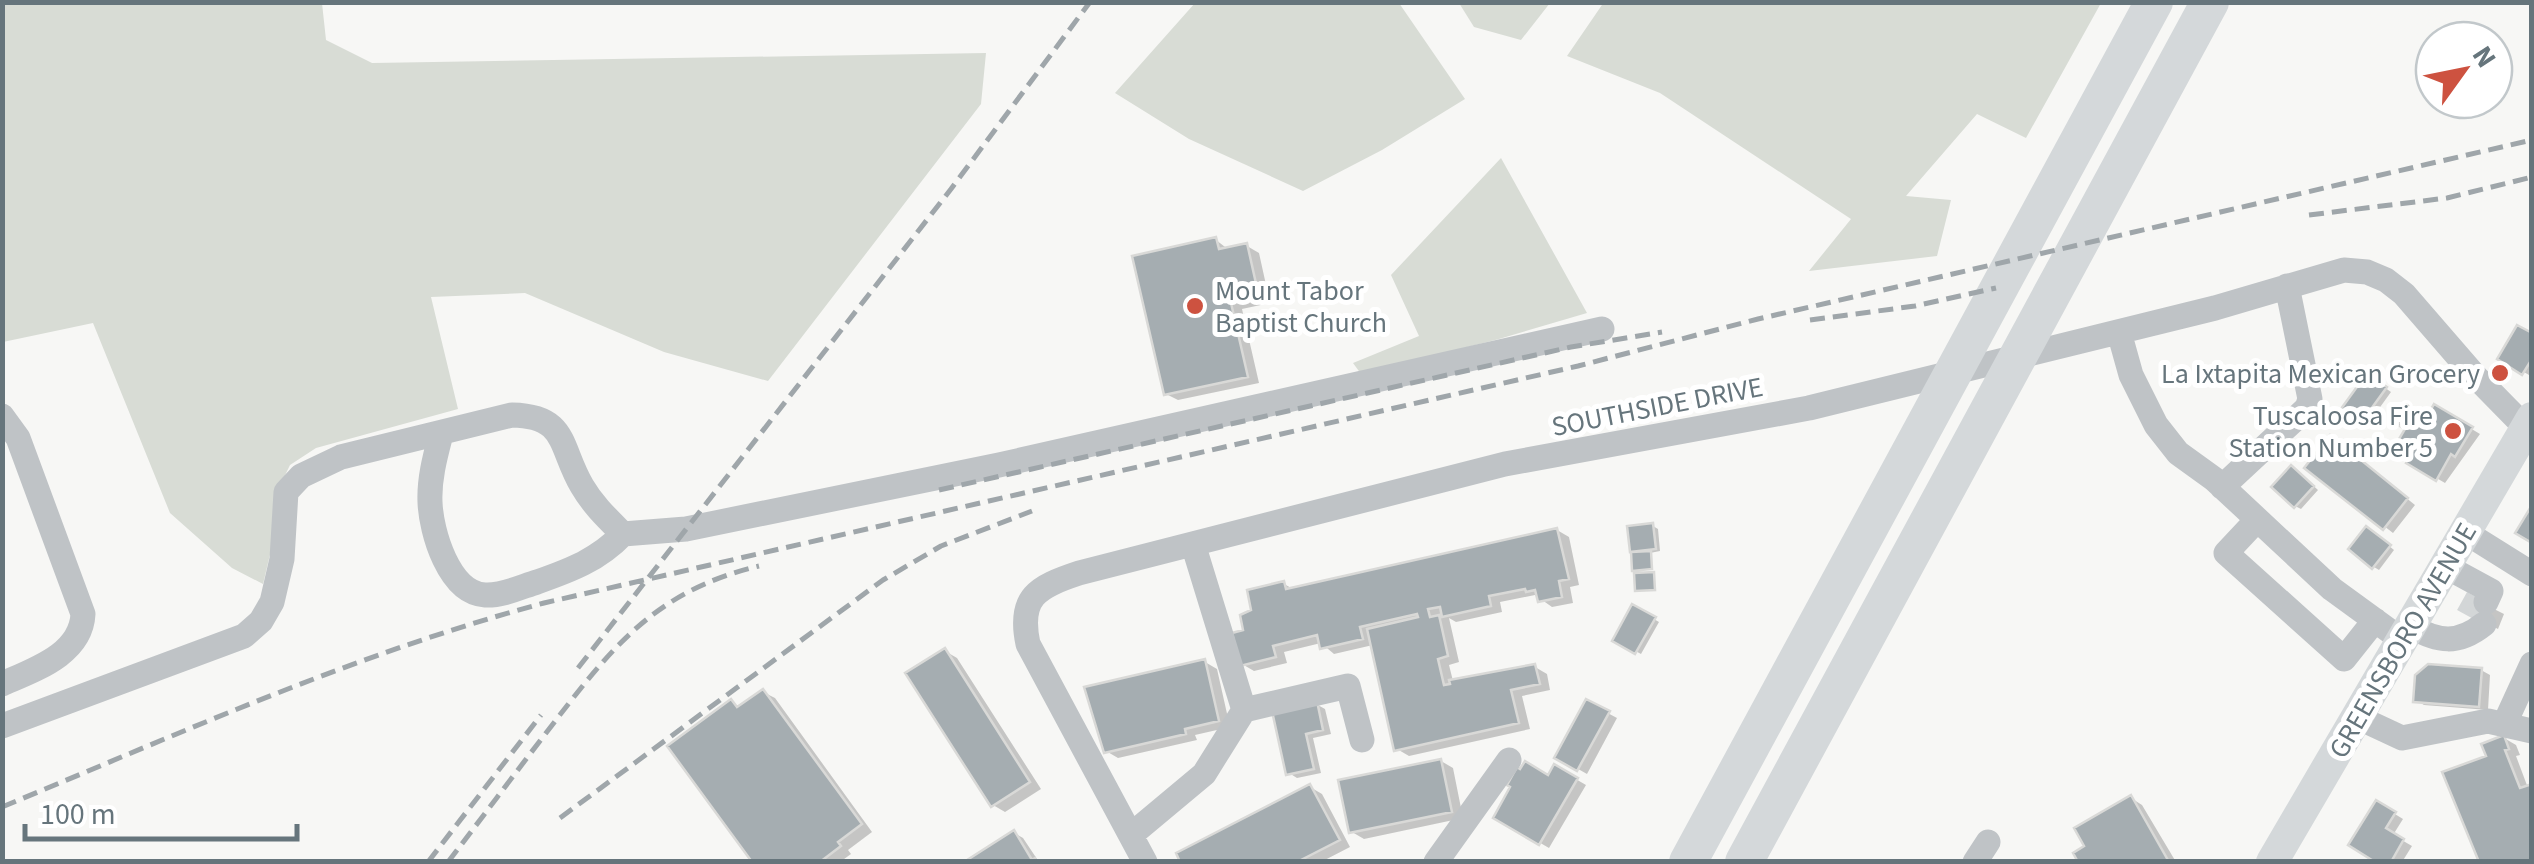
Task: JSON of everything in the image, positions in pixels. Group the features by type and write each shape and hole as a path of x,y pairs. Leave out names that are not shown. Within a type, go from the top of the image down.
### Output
{"highway":[{"path":"1688,862 2154,2"},
{"path":"1744,862 2210,2"}],"main road":[{"name":"GREENSBORO AVENUE","path":"2272,862 2529,423"}],"street":[{"name":"SOUTHSIDE DRIVE","path":"1145,862 1037,665 1024,624 1028,602 1043,587 1060,580 1506,464 1808,408 2216,308 2344,270 2367,272 2386,280 2419,309 2475,376 2529,423"},
{"path":"2222,487 2307,408 2310,399 2287,286"},
{"path":"441,434 432,469 430,504 446,557 462,586 482,595 504,592 588,562 623,534 686,529 999,465 1602,330"},
{"path":"2119,332 2131,376 2156,425 2178,453 2222,487 2332,589 2375,620 2433,639 2481,612 2445,566"},
{"path":"2,726 244,636 260,621 275,591 282,558 286,492 301,476 341,458 512,415 536,415 562,439 588,496 623,534"},
{"path":"2,416 18,438 83,614 82,632 70,648 2,684"},
{"path":"760,514 888,500 939,490"},
{"path":"2256,520 2226,552 2344,659 2375,620"},
{"path":"2465,532 2532,574"},
{"path":"1194,544 1244,710"},
{"path":"2504,725 2532,664"},
{"path":"1130,835 1204,774 1244,710 1348,686 1362,740"},
{"path":"2357,717 2402,738 2488,721 2532,732"},
{"path":"1436,862 1509,760"}],"shaded area":[{"path":"1604,2 2101,3 2026,138 1977,114 1906,196 1951,200 1937,256 1809,271 1851,219 1660,93 1567,56"},
{"path":"3,3 322,3 326,40 372,63 986,53 981,104 768,381 664,352 525,293 431,297 458,409 316,448 290,465 275,496 272,546 263,584 232,568 170,513 93,323 3,342"},
{"path":"1195,3 1399,3 1465,99 1382,150 1303,191 1189,139 1115,93"},
{"path":"1459,3 1550,3 1521,40 1474,27"},
{"path":"1501,158 1587,313 1361,374 1353,363 1419,336 1391,275"}],"building":[{"path":"1216,237 1219,249 1247,243 1259,297 1231,303 1248,377 1164,395 1132,256"},
{"path":"2517,325 2532,333 2532,359 2522,375 2497,359"},
{"path":"2367,373 2387,387 2358,427 2338,413"},
{"path":"2434,404 2473,427 2436,481 2406,463 2414,448 2399,439 2405,429 2398,425 2409,406 2427,416"},
{"path":"2330,435 2408,498 2383,530 2304,468"},
{"path":"2291,465 2314,486 2294,508 2271,487"},
{"path":"2532,505 2532,543 2515,533"},
{"path":"1653,523 1656,549 1630,552 1627,526"},
{"path":"2366,526 2391,545 2372,569 2348,549"},
{"path":"1557,528 1569,579 1559,581 1562,597 1538,602 1535,590 1525,589 1489,596 1491,606 1442,617 1440,607 1428,609 1430,617 1439,615 1448,656 1438,659 1444,685 1450,684 1449,680 1535,664 1540,684 1511,690 1519,723 1394,751 1367,629 1418,617 1417,614 1360,627 1363,639 1320,649 1317,635 1273,646 1276,657 1240,666 1232,633 1243,630 1240,615 1251,610 1247,590 1284,581 1286,589"},
{"path":"1651,551 1652,569 1632,571 1631,552"},
{"path":"1654,572 1655,590 1635,591 1634,573"},
{"path":"1632,604 1656,617 1635,654 1612,641"},
{"path":"945,648 1030,782 991,807 905,673"},
{"path":"1205,659 1219,721 1185,729 1186,734 1104,753 1084,687"},
{"path":"2428,664 2482,668 2479,707 2413,702 2415,675"},
{"path":"763,689 862,824 820,862 752,862 667,746 731,699 737,707"},
{"path":"1586,699 1610,711 1577,771 1554,758"},
{"path":"1317,701 1323,730 1306,734 1314,769 1286,775 1272,711"},
{"path":"2504,735 2509,749 2505,750 2520,788 2532,784 2532,862 2479,862 2442,772 2486,756 2481,744"},
{"path":"1441,759 1452,812 1349,833 1338,780"},
{"path":"1525,761 1548,775 1554,764 1578,778 1539,845 1493,818 1517,767 1520,769"},
{"path":"1310,784 1340,840 1297,862 1180,862 1176,853"},
{"path":"2131,795 2169,862 2078,862 2073,853 2084,846 2074,828"},
{"path":"2376,800 2396,812 2386,828 2404,839 2391,862 2375,862 2348,845"},
{"path":"1014,830 1037,862 964,862"}],"tunnel":[{"path":"2468,616 2478,598"}],"railway":[{"path":"578,668 951,189 1090,2"},
{"path":"2,807 338,670 544,603 1578,366 1758,319 2532,140"},
{"path":"2309,215 2447,198 2532,177"},
{"path":"1810,320 1915,306 1996,288"},
{"path":"939,490 1571,347 1662,332"},
{"path":"560,818 883,580 941,546 1032,511"},
{"path":"448,862 591,676 636,628 690,591 759,566"},
{"path":"428,862 541,715"}],"place":[{"name":"Mount Tabor Baptist Church","path":"1195,306"},
{"name":"La Ixtapita Mexican Grocery","path":"2500,373"},
{"name":"Tuscaloosa Fire Station Number 5","path":"2453,431"}]}
